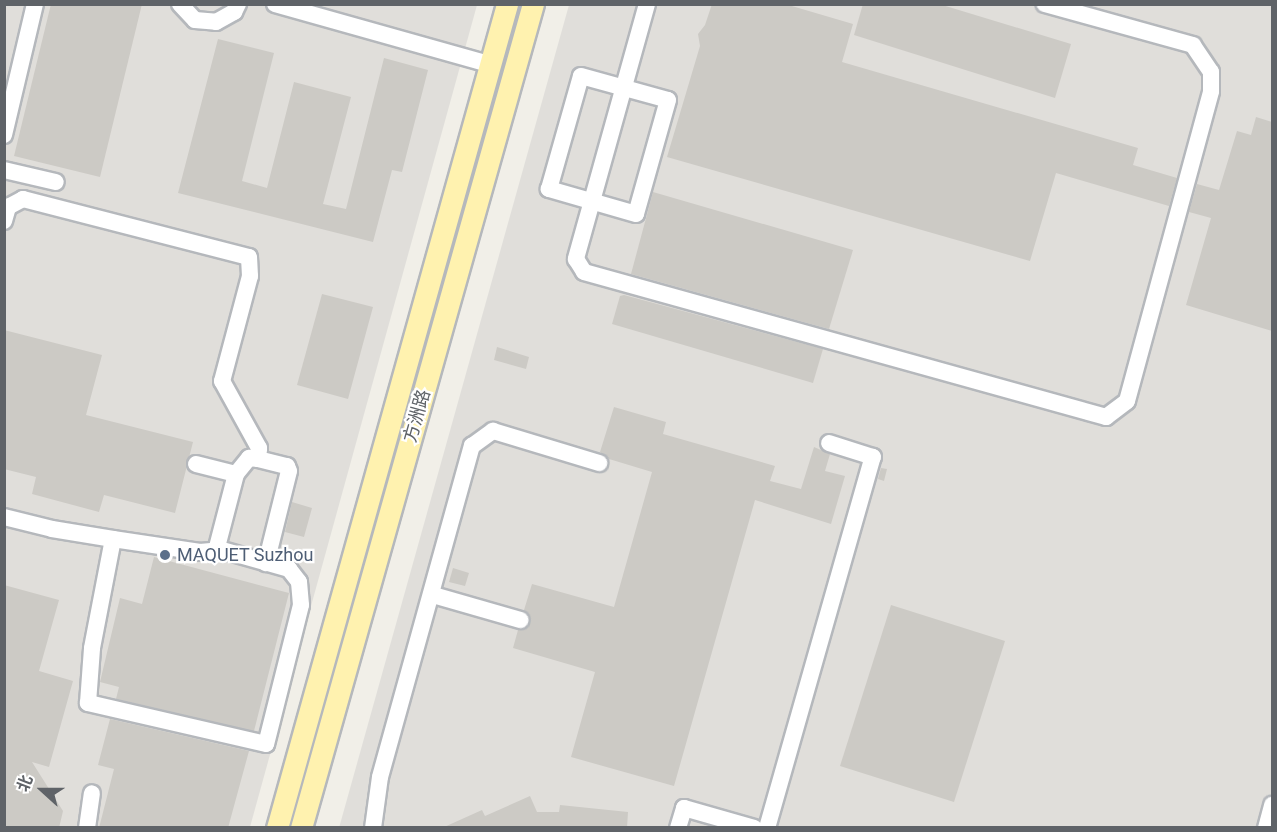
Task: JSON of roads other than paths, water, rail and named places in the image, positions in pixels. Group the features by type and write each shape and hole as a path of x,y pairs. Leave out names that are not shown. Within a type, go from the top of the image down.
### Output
{"main road":[{"name":"方洲路","path":"277,828 507,4"},
{"name":"方洲路","path":"301,828 533,4"}],"lane":[{"path":"4,135 35,4"},
{"path":"180,4 195,20 216,22 234,12 238,4"},
{"path":"275,4 489,64"},
{"path":"647,4 576,259 578,267 590,275 1106,417 1127,401 1211,91 1211,72 1193,45 1045,4"},
{"path":"581,76 668,100 636,214 591,202 549,189 581,76"},
{"path":"4,170 56,182"},
{"path":"4,221 8,207 23,199 249,258 250,276 222,381 259,447 258,459"},
{"path":"372,828 380,777 434,595 472,446 493,431 599,463"},
{"path":"767,828 873,457 829,443"},
{"path":"216,551 236,474 249,458 258,459 287,466 289,471 266,563"},
{"path":"196,464 236,474"},
{"path":"4,517 113,539 200,552 216,551 289,569 299,582 301,605 266,744 88,703 92,648 113,539"},
{"path":"434,595 520,620"},
{"path":"87,828 92,793"},
{"path":"1266,828 1272,805"},
{"path":"678,828 684,808 754,828"}],"place":[{"name":"MAQUET Suzhou","path":"165,555"}]}
